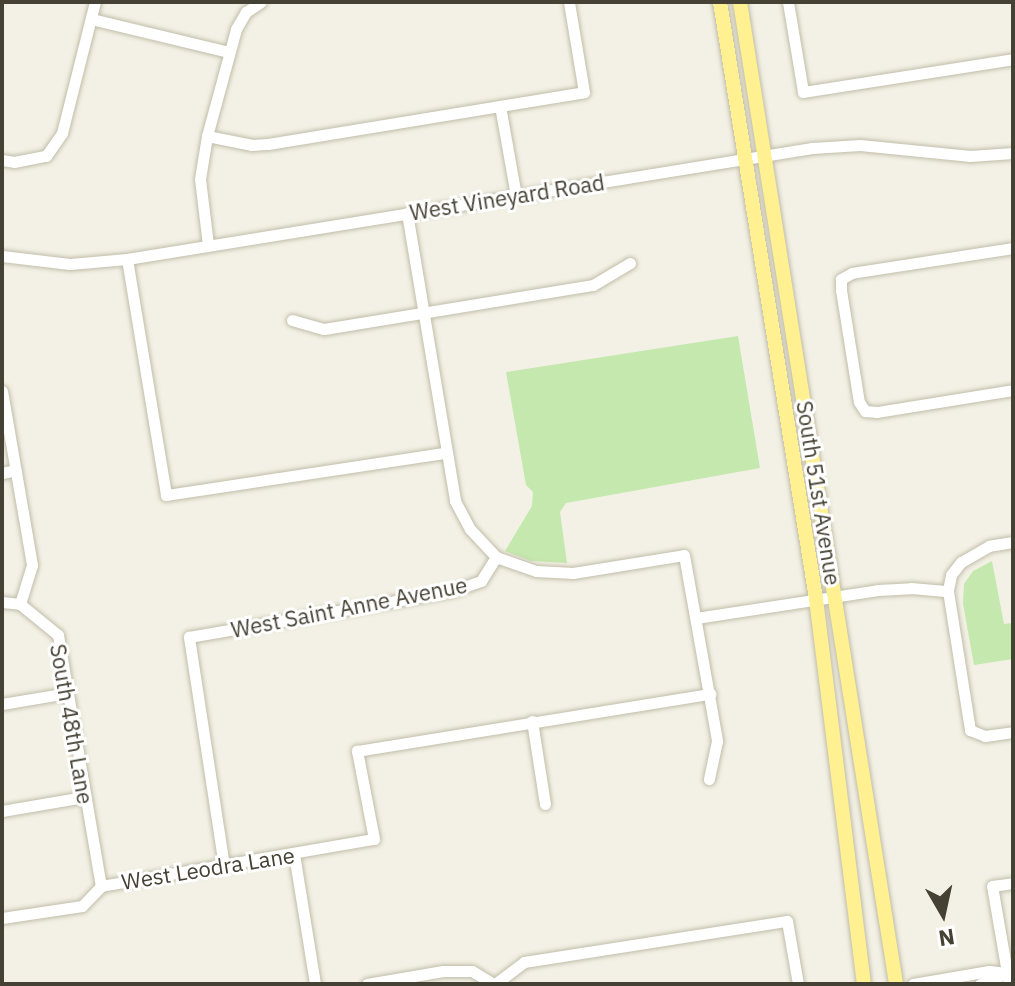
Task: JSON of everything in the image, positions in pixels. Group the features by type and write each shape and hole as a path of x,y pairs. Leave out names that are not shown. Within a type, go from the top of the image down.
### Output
{"main road":[{"name":"South 51st Avenue","path":"720,2 816,599 864,984"},
{"name":"South 51st Avenue","path":"740,2 896,984"}],"street":[{"path":"2,160 14,162 46,156 62,133 95,2"},
{"path":"208,245 200,179 207,136 228,52 246,12 261,2"},
{"path":"207,136 252,145 268,144 584,92 569,2"},
{"path":"788,2 803,92 1013,59"},
{"path":"91,19 228,52"},
{"path":"500,106 516,196"},
{"name":"West Vineyard Road","path":"2,256 70,264 127,259 745,157 849,145 956,156 1013,153"},
{"path":"407,213 455,501 470,529 496,557 536,571 573,573 684,555 717,741 709,779"},
{"path":"1013,248 852,273 841,279 859,402 865,411 877,412 1013,390"},
{"path":"127,259 166,495 445,453"},
{"path":"292,320 324,329 593,285 630,263"},
{"path":"2,391 32,565 20,604 2,602"},
{"path":"2,473 16,470"},
{"path":"1013,542 989,546 961,562 951,575 948,591 970,730 985,736 1013,732"},
{"name":"West Saint Anne Avenue","path":"224,866 189,637 452,591 481,581 496,557"},
{"path":"696,618 835,596 911,588 948,591"},
{"name":"South 48th Lane","path":"20,604 58,635 101,886"},
{"path":"2,704 68,693"},
{"path":"545,804 532,721 710,694"},
{"name":"West Leodra Lane","path":"2,918 82,906 101,886 374,839 357,751 532,721"},
{"path":"2,811 84,797"},
{"path":"294,854 315,984"},
{"path":"1008,979 992,886 1013,883"},
{"path":"367,984 443,971 472,971 495,984 524,962 787,921 798,984"},
{"path":"913,984 989,971 1008,979"},
{"path":"980,984 1008,979"}],"green space":[{"path":"738,336 760,468 566,503 560,512 567,563 531,561 505,551 532,506 533,492 526,485 506,372"},
{"path":"992,561 1004,624 1013,623 1013,659 974,665 963,604 964,584 973,571"}]}
